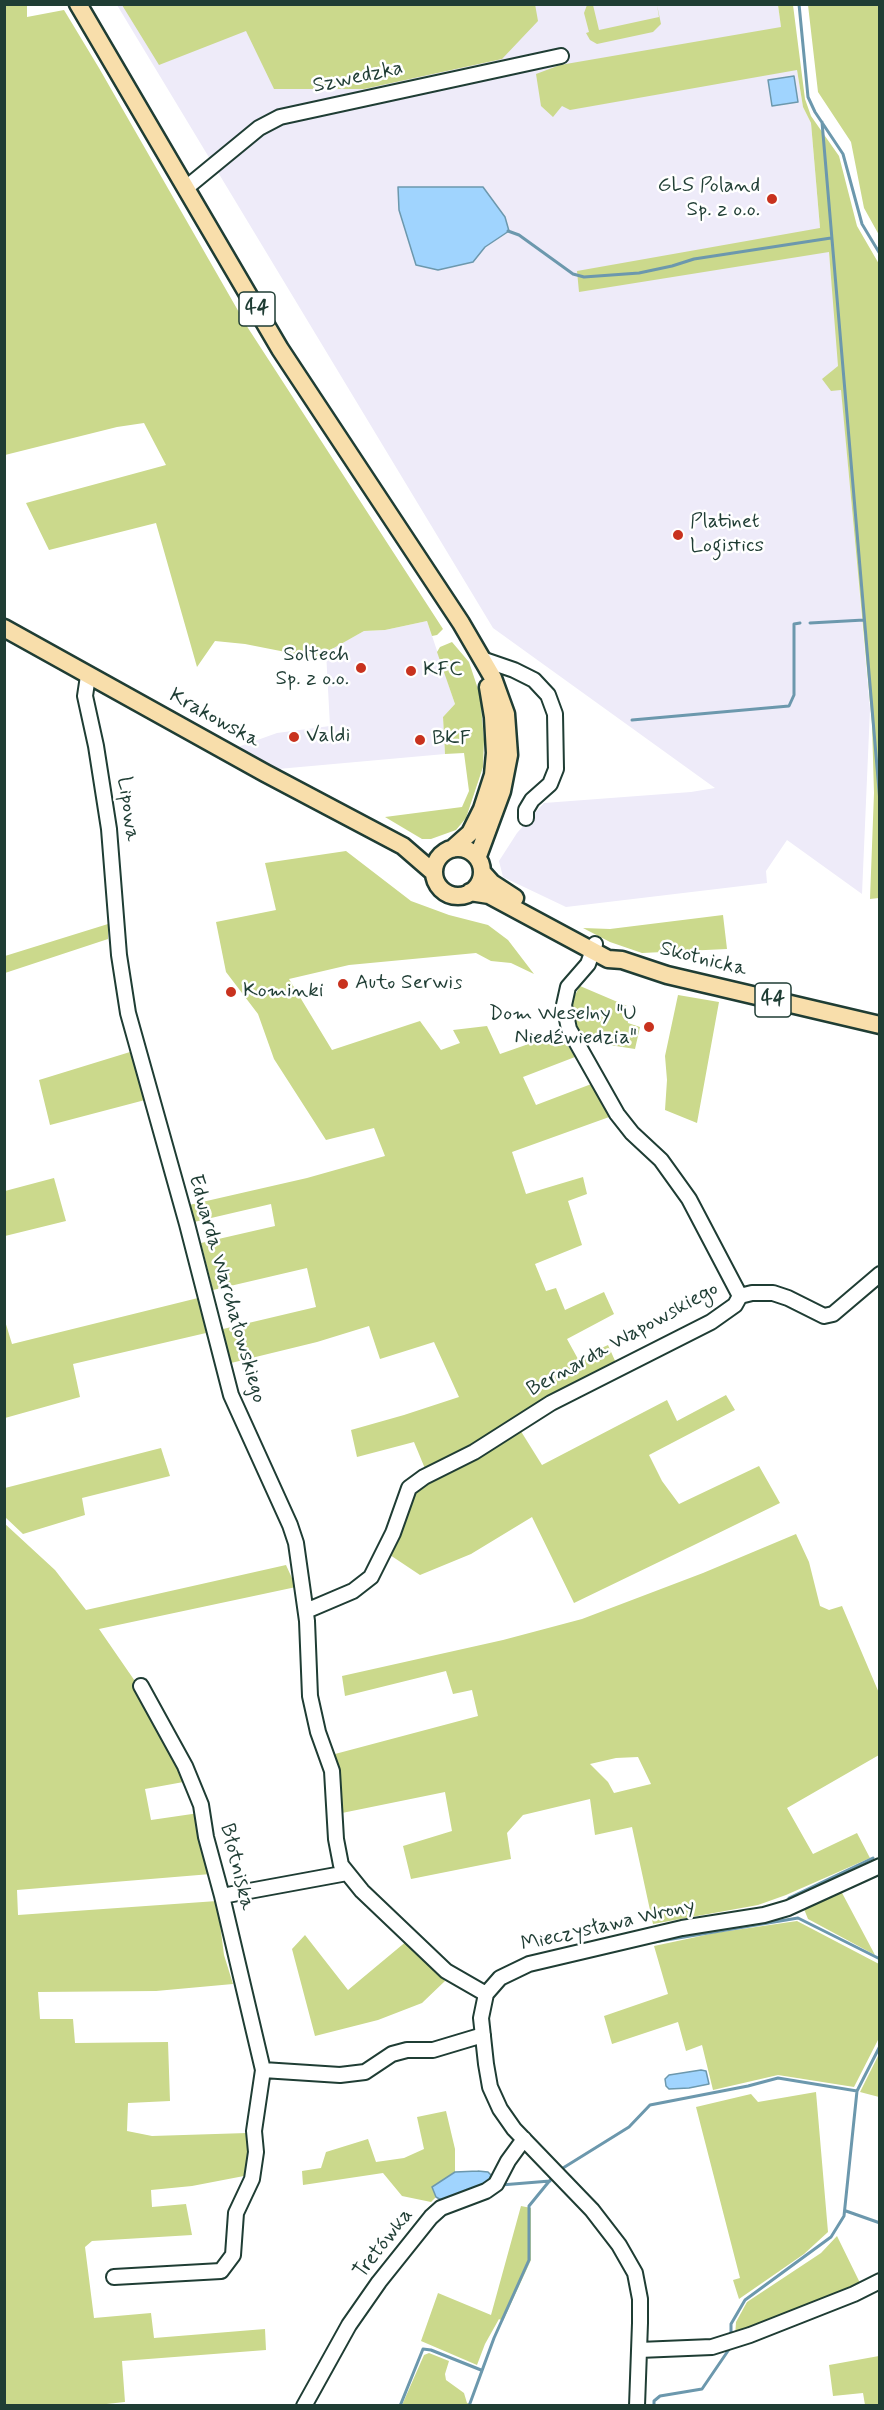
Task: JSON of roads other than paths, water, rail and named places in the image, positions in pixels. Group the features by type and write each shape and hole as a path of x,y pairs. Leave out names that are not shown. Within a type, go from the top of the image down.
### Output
{"main road":[{"name":"44","path":"78,4 280,349 461,623 496,686 506,714 509,755 502,791 478,856"},
{"name":"Krakowska","path":"4,628 345,817 403,846 433,872"},
{"name":"44","path":"480,657 494,717 493,775 482,808 470,832 436,861 433,872 435,882 444,892 457,895 470,892 489,895 543,920"},
{"name":"Krakowska","path":"403,846 449,851"},
{"path":"449,851 469,849 478,856 483,873 478,884 470,892"},
{"name":"44","path":"483,873 492,883 543,920"},
{"name":"Skotnicka","path":"543,920 593,948 610,951 622,960 667,975 879,1024"}],"street":[{"name":"Szwedzka","path":"186,188 259,128 280,117 561,56"},
{"path":"480,657 514,670 542,687 548,695 555,714 556,769 550,784 532,800 526,810 526,818"},
{"path":"496,686 502,675 514,670"},
{"name":"Lipowa","path":"88,676 85,696 96,746 109,829 119,951"},
{"name":"Bernarda Wapowskiego","path":"306,1611 353,1592 371,1577 393,1533 409,1488 424,1477 474,1452 551,1403 711,1322 735,1305 740,1296 689,1199 661,1160 632,1133 617,1114 569,1029 564,1005 568,987 588,964 593,948"},
{"name":"Edwarda Warchałowskiego","path":"119,951 128,1013 136,1048 187,1224 231,1395 290,1525 302,1578 306,1611 310,1696 318,1732 332,1771 336,1839 341,1865 362,1891 446,1971 486,1994"},
{"path":"740,1296 752,1293 773,1293 789,1298 824,1316 833,1314 879,1274"},
{"name":"Błotniska","path":"114,2277 221,2271 233,2254 236,2213 252,2179 256,2152 254,2131 262,2070 222,1896 206,1838 201,1805 194,1786 141,1686"},
{"name":"Mieczysława Wrony","path":"486,1994 500,1978 529,1964 682,1928 764,1915 788,1908 879,1866"},
{"path":"222,1896 347,1873"},
{"path":"486,1994 481,2018 488,2076 494,2098 507,2120 592,2210 627,2258 635,2273 638,2289 639,2350 637,2406"},
{"path":"262,2070 340,2075 364,2072 392,2054 407,2050 432,2050 483,2035"},
{"name":"Tretówka","path":"304,2406 349,2325 379,2282 431,2217 441,2208 486,2191 496,2184 508,2161 524,2139"},
{"path":"639,2350 712,2347 750,2335 854,2294 879,2281"}],"water":[{"path":"794,76 798,102 772,106 768,80"},
{"path":"398,187 483,187 505,217 509,231 485,247 473,262 438,270 416,265 399,210"},
{"path":"706,2071 709,2084 669,2089 666,2086 665,2079 669,2075"},
{"path":"455,2172 488,2172 491,2175 488,2182 443,2201 436,2197 432,2187"}],"waterway":[{"path":"799,4 808,97 815,112 843,154 862,224 880,254"},
{"path":"822,122 880,802"},
{"path":"508,231 519,235 573,274 584,277 639,273 694,259 831,238"},
{"path":"810,623 864,620"},
{"path":"632,720 789,706 794,695 794,624 800,623"},
{"path":"789,1898 873,1858"},
{"path":"654,1942 798,1918 880,1959"},
{"path":"731,2336 731,2324 745,2300 831,2237 844,2216 857,2091 880,2046"},
{"path":"563,2168 629,2127 650,2105 778,2078 857,2091"},
{"path":"469,2406 494,2338 529,2260 529,2206 551,2179"},
{"path":"501,2185 550,2181"},
{"path":"846,2211 880,2223"},
{"path":"654,2406 654,2401 660,2396 702,2389 732,2345"},
{"path":"400,2406 423,2349 481,2370"}],"place":[{"name":"GLS Poland Sp. z o.o.","path":"772,199"},
{"name":"Platinet Logistics","path":"678,535"},
{"name":"Soltech Sp. z o.o.","path":"361,668"},
{"name":"KFC","path":"411,671"},
{"name":"Valdi","path":"294,737"},
{"name":"BKF","path":"420,740"},
{"name":"Auto Serwis","path":"343,984"},
{"name":"Kominki","path":"231,992"},
{"name":"Dom Weselny \"U Niedźwiedzia\"","path":"649,1027"}]}
